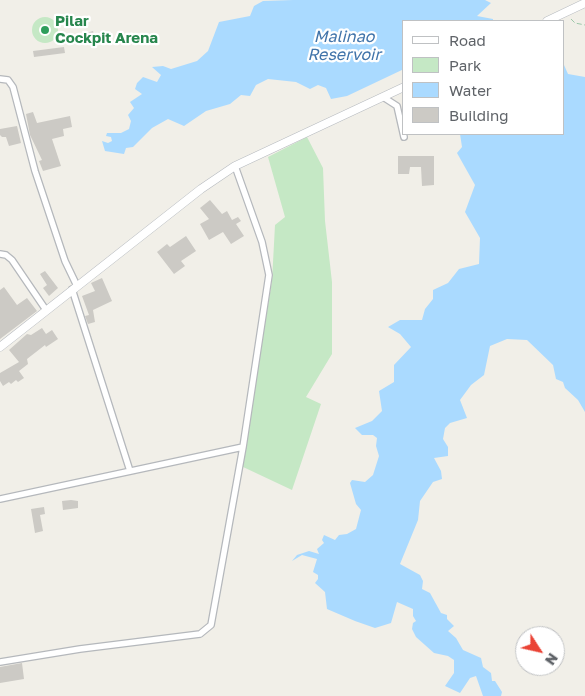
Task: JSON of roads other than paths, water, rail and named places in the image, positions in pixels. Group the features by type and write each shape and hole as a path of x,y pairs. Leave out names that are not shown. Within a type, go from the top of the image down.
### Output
{"main road":[{"path":"550,20 585,3"},
{"path":"0,347 201,189 235,166 402,88"}],"street":[{"path":"0,79 8,80 13,87 35,171 75,287 130,471"},
{"path":"383,97 397,106 402,128"},
{"path":"0,662 80,649 200,634 212,625 243,447 269,275 262,242 235,166"},
{"path":"0,254 6,255 12,260 46,310"},
{"path":"0,499 243,447"}],"water":[{"name":"Malinao Reservoir","path":"485,0 491,3 477,16 493,20 402,20 402,70 347,96 331,99 326,88 318,85 310,89 296,82 268,79 256,85 250,96 241,95 230,104 206,111 184,126 168,119 152,128 133,147 126,148 124,154 105,151 102,141 108,143 112,141 111,137 106,136 107,133 121,133 129,129 131,121 128,115 134,108 130,102 142,94 135,89 137,83 143,77 157,82 161,75 152,67 163,66 171,69 197,61 208,51 219,22 250,16 254,6 263,1"},
{"path":"565,67 568,74 585,77 585,412 578,400 565,388 563,382 556,379 553,365 527,340 507,339 490,346 484,375 471,385 460,400 467,418 450,423 445,428 443,439 448,447 448,456 434,458 441,471 442,479 433,482 420,501 418,520 400,564 420,575 423,581 422,589 430,593 441,613 447,615 447,619 454,626 448,631 456,638 463,650 481,658 483,667 491,673 492,681 495,681 502,692 501,696 483,696 476,676 470,678 460,693 445,686 454,673 454,660 448,656 434,653 416,637 412,629 413,623 416,621 413,616 413,609 397,602 391,623 375,628 355,621 327,609 325,592 315,583 318,575 313,572 317,559 302,555 292,561 297,555 309,551 319,554 317,549 324,543 322,540 324,535 335,540 339,535 347,534 356,529 361,510 356,504 350,483 352,480 365,482 373,475 379,456 376,446 377,438 373,435 362,435 355,428 372,421 382,411 379,391 394,382 394,365 411,347 400,334 388,327 400,320 422,320 425,309 433,299 433,290 448,283 459,269 479,264 480,238 465,212 475,185 457,153 462,147 460,135 565,135"}],"place":[{"name":"Pilar Cockpit Arena","path":"45,30"}]}
